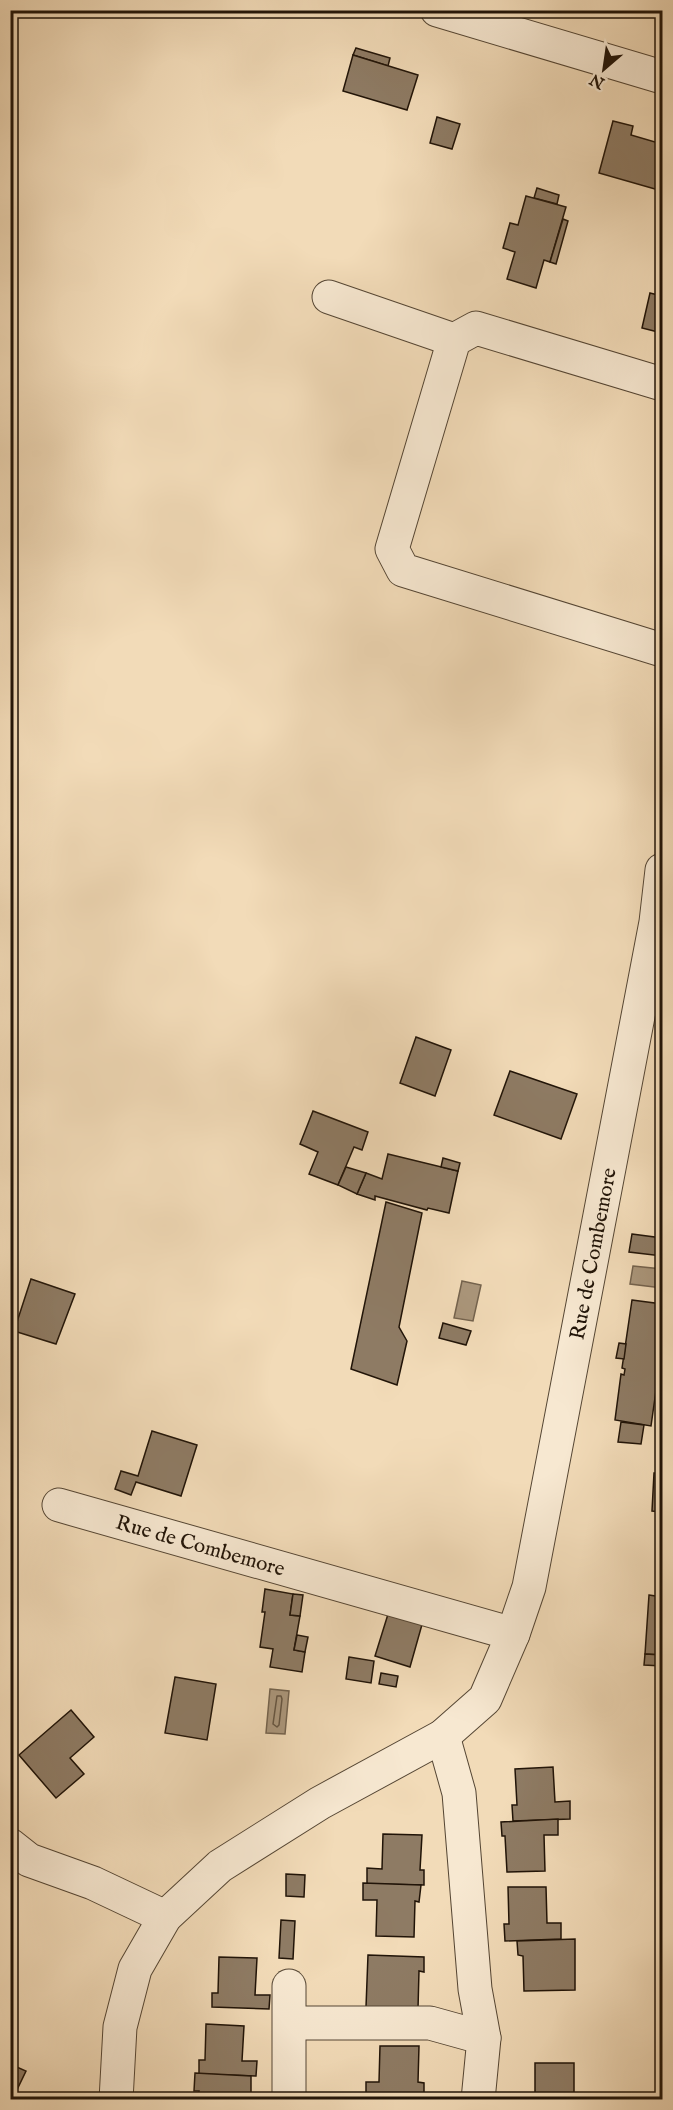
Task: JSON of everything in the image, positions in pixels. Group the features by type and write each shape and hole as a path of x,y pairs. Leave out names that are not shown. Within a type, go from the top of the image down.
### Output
{"street":[{"path":"437,10 663,77"},
{"path":"329,297 454,340"},
{"path":"663,384 476,328 454,340 392,549 403,570 663,650"},
{"name":"Rue de Combemore","path":"116,2100 120,2027 135,1969 165,1917 220,1866 320,1803 443,1736 485,1699 513,1634 529,1587 656,922 663,870"},
{"name":"Rue de Combemore","path":"59,1505 513,1634"},
{"path":"443,1736 459,1793 475,1989 484,2038 478,2100"},
{"path":"10,1845 29,1860 93,1884 165,1917"},
{"path":"289,1986 289,2100"},
{"path":"290,2023 430,2023 484,2038"}],"water":[{"path":"633,1266 662,1269 662,1288 630,1284"},
{"path":"462,1281 481,1285 473,1321 454,1318"},
{"path":"270,1689 289,1691 285,1734 266,1733"}],"building":[{"path":"356,48 390,58 388,66 353,55"},
{"path":"353,55 418,75 407,110 343,91"},
{"path":"437,117 460,124 452,149 430,143"},
{"path":"613,121 633,126 631,135 662,144 662,191 599,173"},
{"path":"537,188 559,195 557,204 534,198"},
{"path":"526,196 566,207 550,262 544,260 536,288 507,279 515,252 503,248 510,223 518,225"},
{"path":"563,219 568,221 556,264 550,262"},
{"path":"650,293 662,296 662,333 642,328"},
{"path":"416,1037 451,1050 435,1096 400,1083"},
{"path":"510,1071 577,1094 561,1139 494,1115"},
{"path":"313,1111 368,1132 362,1150 354,1147 338,1185 309,1174 318,1152 300,1144"},
{"path":"388,1154 458,1171 449,1213 428,1208 427,1210 375,1196 375,1200 357,1194 366,1173 382,1179"},
{"path":"443,1158 460,1163 458,1171 441,1167"},
{"path":"346,1167 366,1173 357,1194 338,1185"},
{"path":"386,1202 422,1213 399,1327 407,1341 397,1385 351,1369"},
{"path":"632,1234 662,1238 662,1256 629,1252"},
{"path":"31,1279 75,1294 56,1344 14,1331"},
{"path":"632,1300 662,1304 662,1348 651,1426 615,1420 621,1374 624,1375 625,1369 622,1368"},
{"path":"443,1323 471,1331 466,1345 439,1338"},
{"path":"619,1343 626,1344 624,1359 616,1358"},
{"path":"621,1422 644,1425 641,1444 618,1442"},
{"path":"152,1431 197,1445 181,1496 136,1482 131,1495 115,1489 121,1471 138,1476"},
{"path":"654,1473 662,1474 662,1512 652,1511"},
{"path":"10,1496 17,1498 10,1519"},
{"path":"265,1589 293,1594 290,1615 300,1616 294,1650 305,1652 302,1672 270,1667 273,1649 260,1647 265,1612 262,1612"},
{"path":"293,1594 303,1595 300,1616 290,1615"},
{"path":"649,1595 662,1597 662,1655 645,1654"},
{"path":"389,1611 423,1621 410,1667 375,1656"},
{"path":"297,1635 308,1637 305,1652 294,1650"},
{"path":"645,1654 662,1655 662,1666 644,1665"},
{"path":"349,1657 374,1661 371,1683 346,1679"},
{"path":"381,1673 398,1676 396,1687 379,1684"},
{"path":"175,1677 216,1684 207,1740 165,1733"},
{"path":"71,1710 94,1737 70,1758 84,1774 56,1798 19,1755"},
{"path":"553,1767 555,1802 570,1801 570,1819 513,1821 512,1805 517,1805 515,1769"},
{"path":"558,1819 558,1835 544,1835 545,1871 507,1872 505,1836 502,1836 501,1822"},
{"path":"383,1834 422,1835 420,1870 424,1870 424,1885 367,1884 367,1868 382,1869"},
{"path":"286,1874 305,1875 304,1897 286,1896"},
{"path":"363,1883 421,1885 419,1902 415,1901 414,1937 376,1936 377,1900 363,1900"},
{"path":"508,1887 546,1887 547,1923 561,1923 561,1939 505,1941 504,1924 509,1924"},
{"path":"281,1920 295,1921 293,1959 279,1958"},
{"path":"575,1939 575,1990 524,1991 523,1956 518,1955 517,1941"},
{"path":"368,1955 424,1957 424,1972 419,1971 418,2009 366,2007"},
{"path":"219,1957 257,1958 255,1995 270,1995 269,2009 212,2007 212,1993 218,1993"},
{"path":"206,2024 244,2026 242,2061 257,2061 256,2076 199,2074 199,2060 205,2060"},
{"path":"380,2046 419,2046 418,2082 424,2083 424,2097 366,2097 366,2082 379,2082"},
{"path":"535,2063 574,2063 574,2099 588,2100 535,2100"},
{"path":"10,2064 26,2071 12,2100 10,2100"},
{"path":"195,2073 251,2076 251,2094 237,2093 237,2100 198,2100 199,2091 194,2091"}]}
